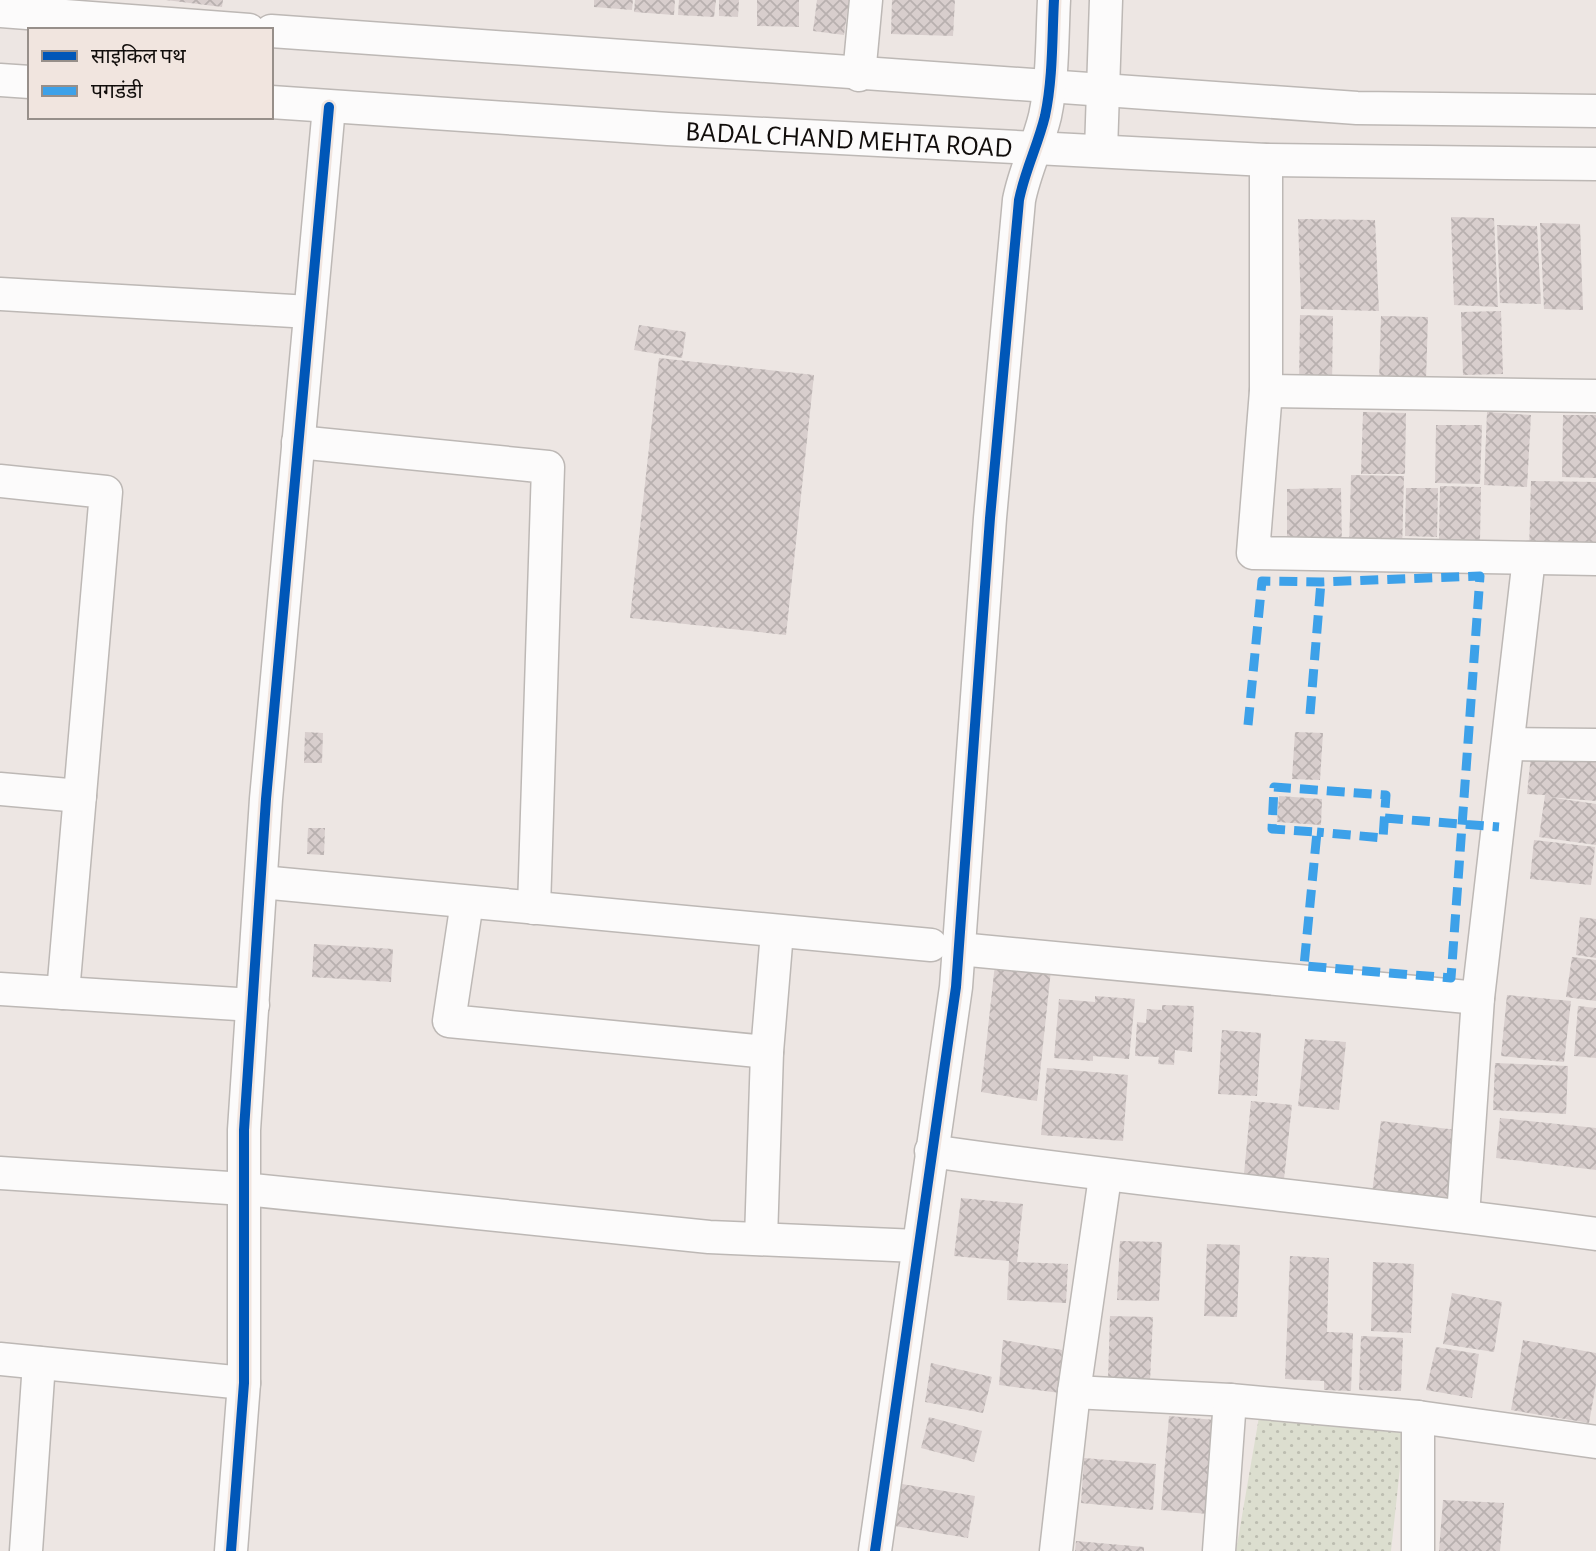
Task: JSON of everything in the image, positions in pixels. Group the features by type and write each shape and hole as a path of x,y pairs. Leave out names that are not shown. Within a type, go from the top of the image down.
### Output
{"street":[{"path":"859,75 866,0"},
{"path":"875,1551 956,988 945,947 990,518 1019,200 1024,171 1037,146 1049,87 1054,0"},
{"path":"1101,151 1106,0"},
{"path":"0,11 223,28"},
{"path":"273,31 859,75 1357,108 1596,111"},
{"path":"0,80 28,82"},
{"name":"BADAL CHAND MEHTA ROAD","path":"273,102 668,129 1037,146 1266,160 1596,164"},
{"path":"230,1551 244,1383 244,1130 261,882 329,107"},
{"path":"1266,160 1266,391 1253,553 1596,559"},
{"path":"0,294 310,312"},
{"path":"1266,391 1596,396"},
{"path":"298,442 548,467 534,908"},
{"path":"0,481 106,492 63,993"},
{"path":"1463,1216 1478,998 1510,744 1529,558"},
{"path":"1510,744 1596,746"},
{"path":"0,789 80,796"},
{"path":"261,882 1478,998"},
{"path":"467,902 449,1021 767,1052"},
{"path":"761,1239 767,1052 777,932"},
{"path":"0,989 253,1005"},
{"path":"931,1151 1105,1177 1463,1216 1596,1234"},
{"path":"0,1173 244,1189 709,1237 917,1246"},
{"path":"1056,1551 1074,1392 1105,1177"},
{"path":"0,1359 244,1383"},
{"path":"26,1551 39,1363"},
{"path":"1074,1392 1230,1400 1418,1417 1596,1442"},
{"path":"1219,1551 1230,1400"},
{"path":"1418,1417 1418,1551"}],"shaded area":[{"path":"1259,1417 1404,1431 1391,1551 1236,1551"}],"building":[{"path":"166,0 223,0 222,7"},
{"path":"594,0 633,0 632,10 594,7"},
{"path":"635,0 675,0 674,15 634,12"},
{"path":"679,0 716,0 714,17 678,15"},
{"path":"719,0 739,0 738,17 719,16"},
{"path":"757,0 799,0 799,27 757,26"},
{"path":"817,0 849,0 844,35 813,31"},
{"path":"892,0 955,0 953,36 891,34"},
{"path":"1451,217 1494,218 1498,307 1454,305"},
{"path":"1298,219 1375,220 1379,311 1301,309"},
{"path":"1540,223 1580,224 1583,310 1544,309"},
{"path":"1497,225 1537,226 1541,304 1500,303"},
{"path":"1501,311 1503,374 1463,375 1461,312"},
{"path":"1300,315 1333,316 1332,386 1299,385"},
{"path":"1381,316 1428,317 1426,381 1379,380"},
{"path":"639,325 686,332 682,358 634,350"},
{"path":"659,358 814,375 786,635 630,618"},
{"path":"1363,412 1406,413 1405,474 1361,474"},
{"path":"1487,412 1531,415 1527,487 1484,485"},
{"path":"1563,415 1596,415 1596,478 1562,477"},
{"path":"1436,425 1482,425 1480,484 1435,483"},
{"path":"1351,475 1404,476 1402,552 1349,550"},
{"path":"1531,481 1596,482 1596,554 1529,552"},
{"path":"1440,486 1481,487 1480,541 1439,540"},
{"path":"1341,488 1342,549 1287,549 1287,489"},
{"path":"1406,488 1438,488 1437,537 1405,536"},
{"path":"305,732 323,733 322,763 304,763"},
{"path":"1295,732 1323,733 1320,780 1292,779"},
{"path":"1531,755 1596,762 1596,801 1548,797 1596,804 1596,845 1539,837 1545,795 1527,794"},
{"path":"1279,796 1322,799 1321,825 1277,822"},
{"path":"308,828 325,828 324,855 307,854"},
{"path":"1534,840 1595,847 1591,885 1530,879"},
{"path":"1580,917 1596,919 1596,958 1576,955"},
{"path":"314,944 393,949 391,982 312,977"},
{"path":"1572,957 1596,960 1596,1001 1566,997"},
{"path":"995,964 1051,970 1037,1101 981,1092"},
{"path":"1507,995 1571,1001 1564,1062 1501,1056"},
{"path":"1095,996 1135,999 1129,1059 1093,1056 1093,1061 1054,1058 1059,999 1095,1002"},
{"path":"1162,1005 1194,1006 1192,1052 1175,1050 1174,1065 1158,1064 1159,1057 1135,1056 1137,1022 1146,1023 1147,1009 1162,1010"},
{"path":"1578,1006 1596,1008 1596,1058 1574,1056"},
{"path":"1222,1030 1261,1033 1257,1096 1218,1094"},
{"path":"1305,1039 1346,1042 1339,1110 1298,1106"},
{"path":"1495,1063 1568,1066 1566,1114 1493,1110"},
{"path":"1047,1068 1128,1075 1123,1141 1041,1135"},
{"path":"1251,1101 1292,1105 1283,1188 1243,1184"},
{"path":"1500,1118 1596,1128 1596,1170 1496,1158"},
{"path":"1381,1121 1466,1131 1458,1204 1372,1193"},
{"path":"961,1198 1023,1204 1017,1262 1068,1264 1066,1303 1007,1300 1009,1261 954,1256"},
{"path":"1120,1241 1162,1242 1159,1301 1117,1300"},
{"path":"1207,1244 1240,1245 1237,1317 1204,1316"},
{"path":"1290,1256 1329,1258 1327,1332 1353,1333 1351,1391 1324,1390 1324,1381 1285,1379"},
{"path":"1373,1262 1414,1264 1411,1333 1371,1331"},
{"path":"1452,1293 1502,1302 1494,1352 1443,1344"},
{"path":"1110,1316 1153,1317 1150,1381 1108,1380"},
{"path":"1361,1336 1403,1338 1401,1391 1359,1390"},
{"path":"1003,1340 1062,1350 1060,1393 999,1385"},
{"path":"1523,1340 1596,1353 1596,1384 1589,1423 1511,1410"},
{"path":"1436,1347 1479,1354 1472,1398 1426,1390"},
{"path":"931,1363 992,1377 983,1413 925,1402"},
{"path":"1169,1416 1215,1420 1208,1514 1161,1510"},
{"path":"929,1417 982,1431 974,1462 921,1448"},
{"path":"1084,1458 1156,1464 1153,1510 1081,1503"},
{"path":"902,1484 975,1496 968,1538 895,1526"},
{"path":"1443,1500 1504,1503 1500,1551 1439,1551"},
{"path":"1076,1541 1144,1547 1144,1551 1075,1551"}],"marked path":[{"path":"1248,725 1262,581 1321,582 1480,576 1451,978 1304,966 1317,832 1272,829 1274,787 1386,795 1383,838 1317,832"},
{"path":"1310,714 1321,582"},
{"path":"1385,818 1499,827"}],"cycle path":[{"path":"875,1551 956,987 990,518 1019,200 1048,102 1054,0"},
{"path":"231,1551 244,1383 244,1130 266,799 329,107"}]}
